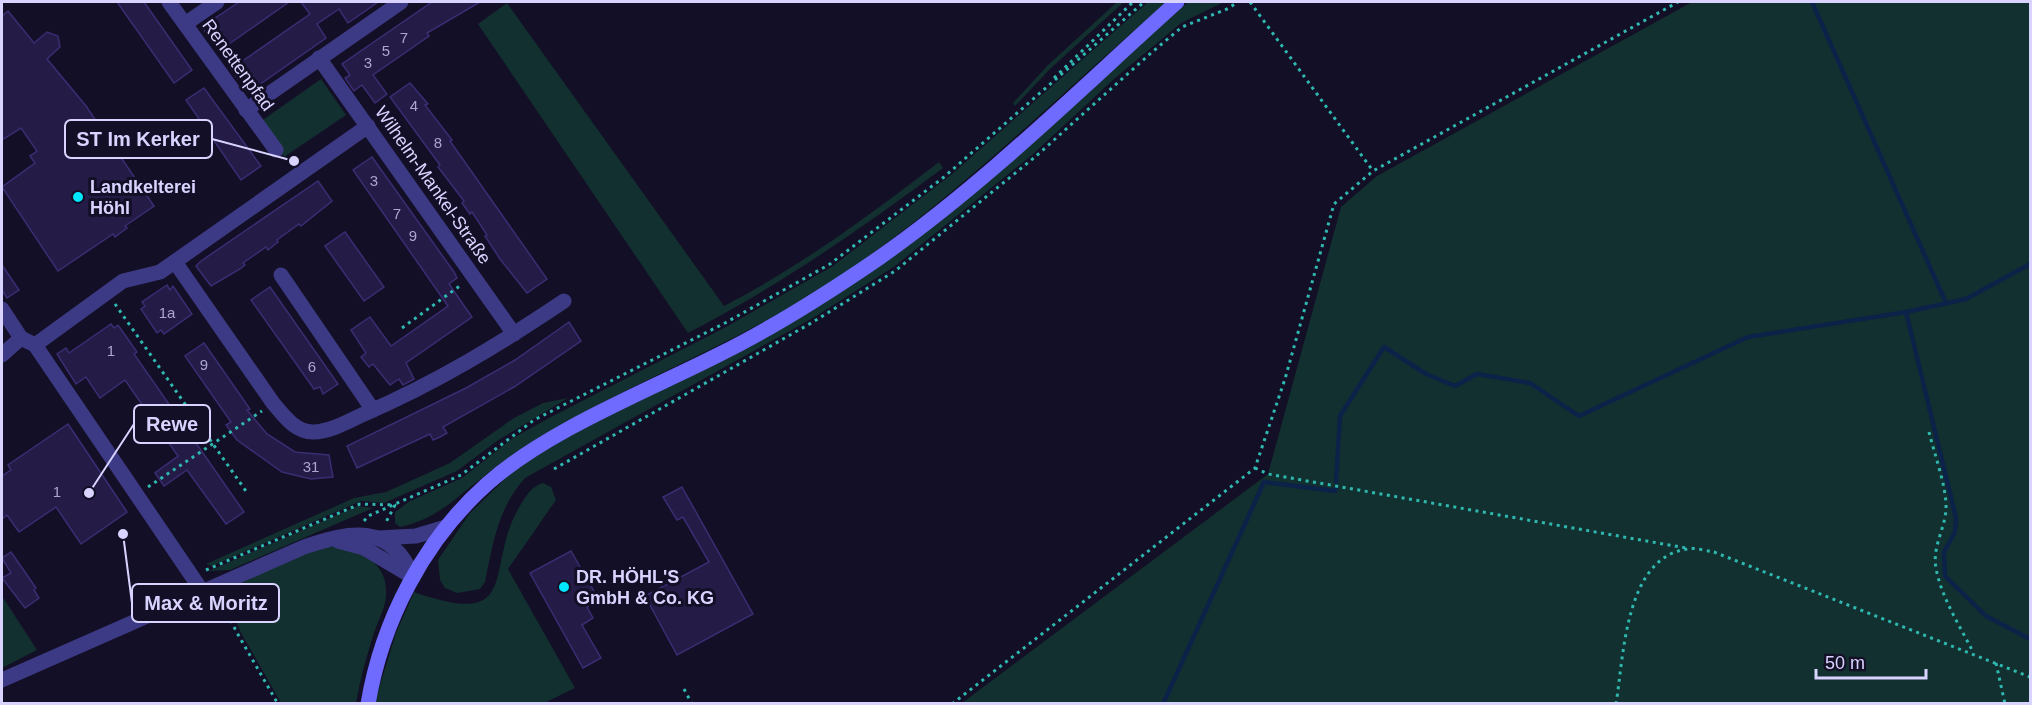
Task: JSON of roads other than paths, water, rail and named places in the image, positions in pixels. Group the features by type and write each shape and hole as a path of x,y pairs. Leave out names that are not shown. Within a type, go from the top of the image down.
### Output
{"main road":[{"path":"368,704 385,639 412,577 446,527 488,483 550,441 749,339 826,294 880,257 959,196 1177,2"}],"street":[{"name":"Renettenpfad","path":"170,2 276,150"},
{"path":"185,24 217,2"},
{"path":"246,110 400,2"},
{"name":"Wilhelm-Mankel-Straße","path":"319,58 514,334"},
{"path":"2,355 107,293 123,281 156,274 368,126"},
{"path":"175,262 273,403 291,424 311,432 333,427 373,410 460,368 564,301"},
{"path":"281,275 373,410"},
{"path":"2,309 28,341 192,576 209,588"},
{"path":"2,680 209,588 322,541 340,535 354,534 376,538 416,536 446,527"},
{"path":"376,538 401,554 412,577"},
{"path":"322,541 351,543 364,548 412,577"}],"waterway":[{"path":"1812,2 1946,303"},
{"path":"1336,482 1340,416 1384,347 1426,374 1455,386 1477,374 1530,383 1579,416 1748,337 1906,312 1966,299 2030,264"},
{"path":"1906,312 1956,518 1955,532 1944,552 1945,576 1986,616 2030,639"},
{"path":"1163,704 1264,482 1335,491 1336,488"}],"place":[{"name":"ST Im Kerker","path":"294,161"},
{"name":"Landkelterei Höhl","path":"78,197"},
{"name":"Rewe","path":"89,493"},
{"name":"Max & Moritz","path":"123,534"},
{"name":"DR. HÖHL'S GmbH & Co. KG","path":"564,587"}]}
